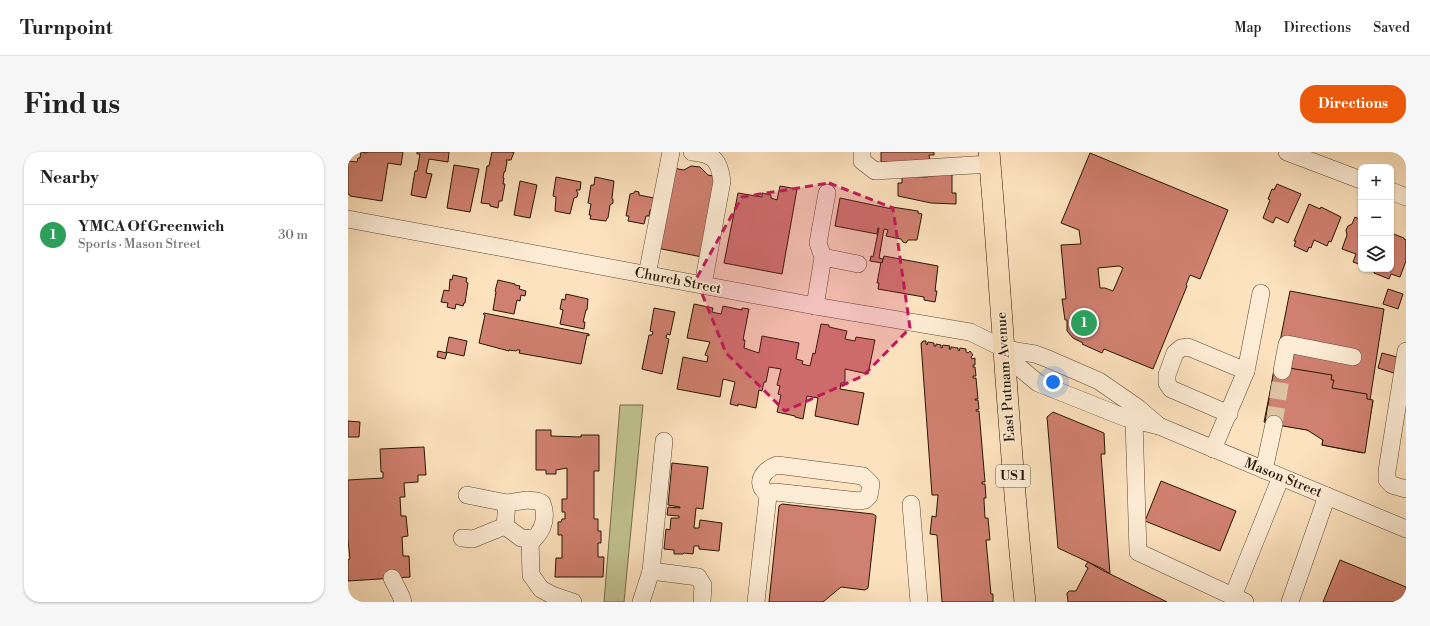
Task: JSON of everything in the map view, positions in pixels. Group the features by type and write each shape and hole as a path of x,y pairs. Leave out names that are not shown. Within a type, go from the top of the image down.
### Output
{"main road":[{"name":"East Putnam Avenue","path":"990,158 1005,349 1012,463 1025,602"}],"street":[{"path":"647,275 671,152"},
{"path":"700,152 718,163 722,182 703,285"},
{"path":"862,152 862,161 875,171 990,158"},
{"path":"1287,152 1312,157 1358,179"},
{"path":"815,306 823,257 818,243 827,193"},
{"path":"1394,193 1406,197"},
{"name":"Church Street","path":"348,219 815,306 960,330 970,332 1005,349"},
{"path":"823,257 858,264"},
{"path":"1213,449 1246,371 1261,293"},
{"path":"1282,371 1287,344 1352,357"},
{"path":"1229,414 1171,389 1167,383 1167,375 1175,353 1181,348 1188,347 1246,371"},
{"name":"Mason Street","path":"1005,349 1020,368 1038,383 1134,420 1160,426 1406,529"},
{"name":"Mason Street","path":"1005,349 1034,354 1046,358 1099,381 1138,408 1160,426"},
{"path":"1406,351 1387,471 1388,480 1392,485 1406,489"},
{"path":"1134,420 1138,552 1239,599 1281,477"},
{"path":"1264,470 1274,424"},
{"path":"641,602 651,571 664,441"},
{"path":"756,602 768,496 762,487 761,480 765,472 776,465 863,476 871,484 869,496 865,500 859,501 775,492 770,493 768,496"},
{"path":"467,495 507,503 527,500 542,503 544,508 543,526 534,538 520,538 505,526"},
{"path":"1290,602 1327,496"},
{"path":"505,526 507,503"},
{"path":"912,504 918,602"},
{"path":"462,538 474,539 505,526"},
{"path":"530,538 531,575 541,589 552,595 573,602"},
{"path":"651,571 698,577 703,585 702,602"},
{"path":"392,578 401,596 402,602"}],"highlighted area":[{"path":"829,183 893,208 910,328 863,376 785,411 726,353 696,279 742,197"}],"green space":[{"path":"620,405 643,405 624,602 604,602"}],"building":[{"path":"361,152 403,152 401,165 388,163 382,201 350,196 348,194 348,161 357,162 358,158 360,158"},
{"path":"417,152 449,152 448,162 429,159 426,173 432,174 426,198 411,195 415,171 417,171 420,154 417,154"},
{"path":"492,152 514,152 511,160 506,160 507,162 503,178 503,184 505,184 502,201 499,201 498,208 490,206 490,204 481,203 487,166 489,166"},
{"path":"881,152 934,152 934,155 929,155 930,161 881,162"},
{"path":"1090,153 1228,210 1200,279 1190,275 1186,285 1187,286 1153,369 1104,349 1102,353 1082,344 1083,343 1073,338 1067,331 1067,320 1065,320 1062,299 1066,299 1061,245 1081,244 1079,230 1061,223","holes":["1119,266 1123,268 1113,291 1100,288 1098,268"]},
{"path":"454,165 479,169 470,212 447,208"},
{"path":"691,166 700,167 708,175 718,177 702,257 657,248 673,168 684,170"},
{"path":"952,172 952,193 956,193 956,204 931,203 898,196 898,183 902,183 902,176 926,177"},
{"path":"556,177 581,182 580,190 576,190 578,193 577,197 574,198 570,214 555,211 556,197 553,196"},
{"path":"595,177 614,181 612,198 613,203 610,205 608,218 606,221 590,219 591,215 589,215 591,204 588,203 591,185 594,185"},
{"path":"520,181 537,185 530,218 514,215"},
{"path":"1277,184 1301,194 1288,223 1276,217 1273,223 1263,218 1270,200 1268,199 1272,189 1274,190"},
{"path":"780,186 797,189 782,274 724,263 738,193 762,197 762,193 771,195 771,198 777,200"},
{"path":"635,191 639,192 639,195 654,198 652,210 650,210 649,216 646,216 644,224 628,221 629,216 626,216 630,194 634,193"},
{"path":"840,198 892,209 892,207 918,211 918,213 922,214 917,240 908,240 906,243 903,242 901,239 886,236 888,230 884,229 879,258 883,259 882,263 870,261 871,256 873,257 879,228 877,234 835,226"},
{"path":"1309,204 1320,209 1321,207 1341,217 1331,242 1329,241 1327,246 1314,240 1311,248 1309,247 1307,252 1294,246 1296,241 1294,241"},
{"path":"1355,217 1358,218 1358,264 1353,262 1356,254 1342,249 1347,235 1346,230 1348,226 1352,224"},
{"path":"1394,234 1404,238 1406,240 1406,261 1400,277 1391,274 1389,279 1374,273 1394,272"},
{"path":"884,256 938,266 935,302 924,300 924,297 878,289 879,283 877,283 881,262 882,263"},
{"path":"453,275 467,278 466,282 468,283 465,303 463,306 456,304 455,309 447,307 448,303 441,302 444,290 449,291 450,279 452,280"},
{"path":"498,280 515,284 520,286 519,289 526,291 525,296 521,295 520,301 517,300 514,314 493,310"},
{"path":"1388,289 1403,294 1398,309 1383,304"},
{"path":"1290,291 1384,309 1370,400 1373,401 1363,453 1322,445 1324,433 1264,422"},
{"path":"566,294 588,299 587,310 583,322 585,322 584,329 560,324 563,310 560,309 562,299 565,300"},
{"path":"694,304 713,308 712,312 721,314 723,306 742,310 742,308 749,309 743,340 745,340 744,348 759,353 762,336 799,343 796,359 803,361 802,364 810,366 813,353 815,354 821,324 847,331 845,339 855,341 856,337 875,340 868,374 845,369 845,383 841,383 840,389 864,393 858,425 815,416 818,398 807,396 803,419 777,412 781,395 778,394 780,386 777,385 781,369 769,367 766,382 764,382 762,391 759,390 756,408 738,404 738,406 730,404 735,382 723,379 720,397 677,389 683,357 707,362 708,356 705,355 710,342 687,338"},
{"path":"654,308 675,312 670,335 667,334 666,338 669,339 662,374 642,369 649,335 652,335 653,332 650,331"},
{"path":"483,314 589,334 589,336 587,335 581,364 519,353 520,350 509,351 479,343 485,315"},
{"path":"449,337 467,341 464,356 446,352"},
{"path":"926,341 927,345 928,342 934,343 934,346 936,346 936,344 941,345 941,348 943,345 950,346 949,349 951,349 951,347 958,348 959,351 960,348 966,349 966,352 968,353 970,351 973,355 971,357 972,359 975,358 975,365 973,365 973,367 975,367 976,376 973,376 973,378 976,378 978,399 975,400 978,400 979,409 976,411 979,411 985,482 982,482 982,484 985,484 985,518 988,518 990,540 986,540 993,602 942,602 937,535 930,534 932,516 936,517 938,495 932,495 921,343"},
{"path":"438,351 447,353 445,359 437,357"},
{"path":"1382,353 1401,358 1397,374 1378,368"},
{"path":"1289,368 1332,375 1331,380 1334,380 1332,388 1367,394 1367,399 1373,400 1365,453 1322,445 1323,440 1307,430 1265,423 1274,369"},
{"path":"1053,412 1104,433 1105,454 1101,454 1110,574 1103,569 1058,548 1047,417"},
{"path":"348,421 360,422 359,437 348,437"},
{"path":"536,430 551,430 551,436 581,437 581,435 599,435 599,471 594,471 594,519 598,519 598,531 601,531 601,543 598,543 598,557 604,557 603,577 555,577 556,558 562,558 562,535 558,535 558,522 565,519 565,512 562,512 562,499 567,499 567,468 556,470 556,474 546,474 546,470 536,470"},
{"path":"424,447 426,475 418,475 418,482 404,483 405,497 400,497 401,516 406,516 408,536 402,537 403,556 409,556 410,577 348,581 348,560 350,559 348,540 348,480 383,478 383,472 381,472 380,449"},
{"path":"672,463 708,467 703,509 696,508 694,528 699,528 700,520 722,523 719,551 699,549 699,546 694,546 693,554 674,554 674,550 664,549 666,529 670,530 671,518 679,518 679,516 667,515 668,507 680,508 668,505"},
{"path":"1161,481 1236,511 1220,551 1145,521"},
{"path":"782,504 873,514 876,516 868,588 865,590 841,587 823,602 769,602 779,506"},
{"path":"1340,560 1406,587 1406,602 1323,602"},
{"path":"1088,562 1167,602 1068,602 1067,593 1069,591 1076,591 1088,568 1085,566"}],"tunnel":[{"path":"1274,424 1282,371"}],"place":[{"name":"YMCA Of Greenwich","path":"1084,323"}]}
